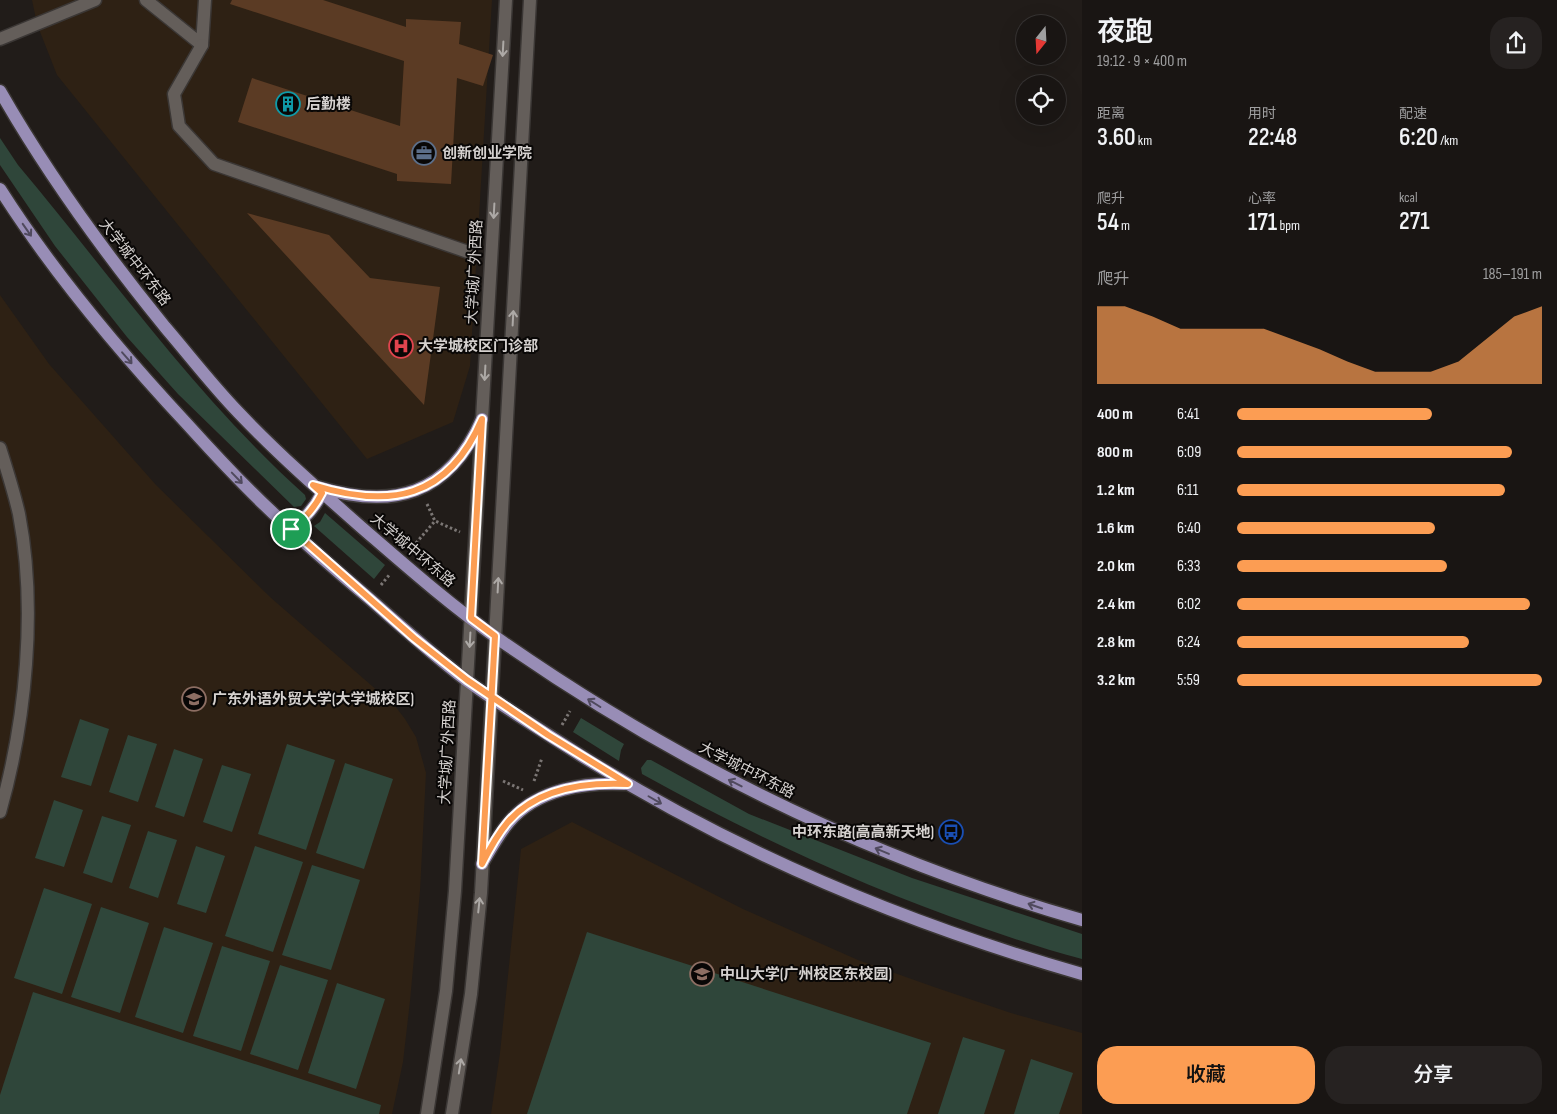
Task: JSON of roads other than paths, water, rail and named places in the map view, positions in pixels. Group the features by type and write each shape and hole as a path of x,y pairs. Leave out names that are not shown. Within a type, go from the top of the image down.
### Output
{"main road":[{"path":"0,39 95,0"},
{"path":"146,0 202,46"},
{"path":"205,0 202,46 174,94 179,126 214,164 468,252"},
{"name":"大学城广外西路","path":"427,1114 446,991 456,891 506,0"},
{"path":"452,1114 471,994 482,864 530,0"},
{"name":"大学城中环东路","path":"0,91 28,141 55,182 135,291 200,370 236,410 317,489 393,555 471,618 618,718 686,757 790,811 898,858 1016,900 1082,920"},
{"path":"0,189 45,256 121,350 163,399 242,483 414,638 467,680 554,739 628,784 768,858 879,906 1028,958 1082,974"},
{"path":"291,529 304,520 314,508 317,489 354,496 372,497 389,496 416,490 432,483 456,463 475,436 482,419"},
{"path":"0,448 19,514 27,590 27,648 14,754 0,812"},
{"path":"482,864 496,838 508,822 529,804 546,796 577,786 610,783 628,784"}],"place":[{"name":"后勤楼","path":"288,104"},
{"name":"创新创业学院","path":"424,153"},
{"name":"大学城校区门诊部","path":"401,346"},
{"name":"广东外语外贸大学(大学城校区)","path":"194,699"},
{"name":"中环东路(高高新天地)","path":"951,832"},
{"name":"中山大学(广州校区东校园)","path":"702,974"}]}
